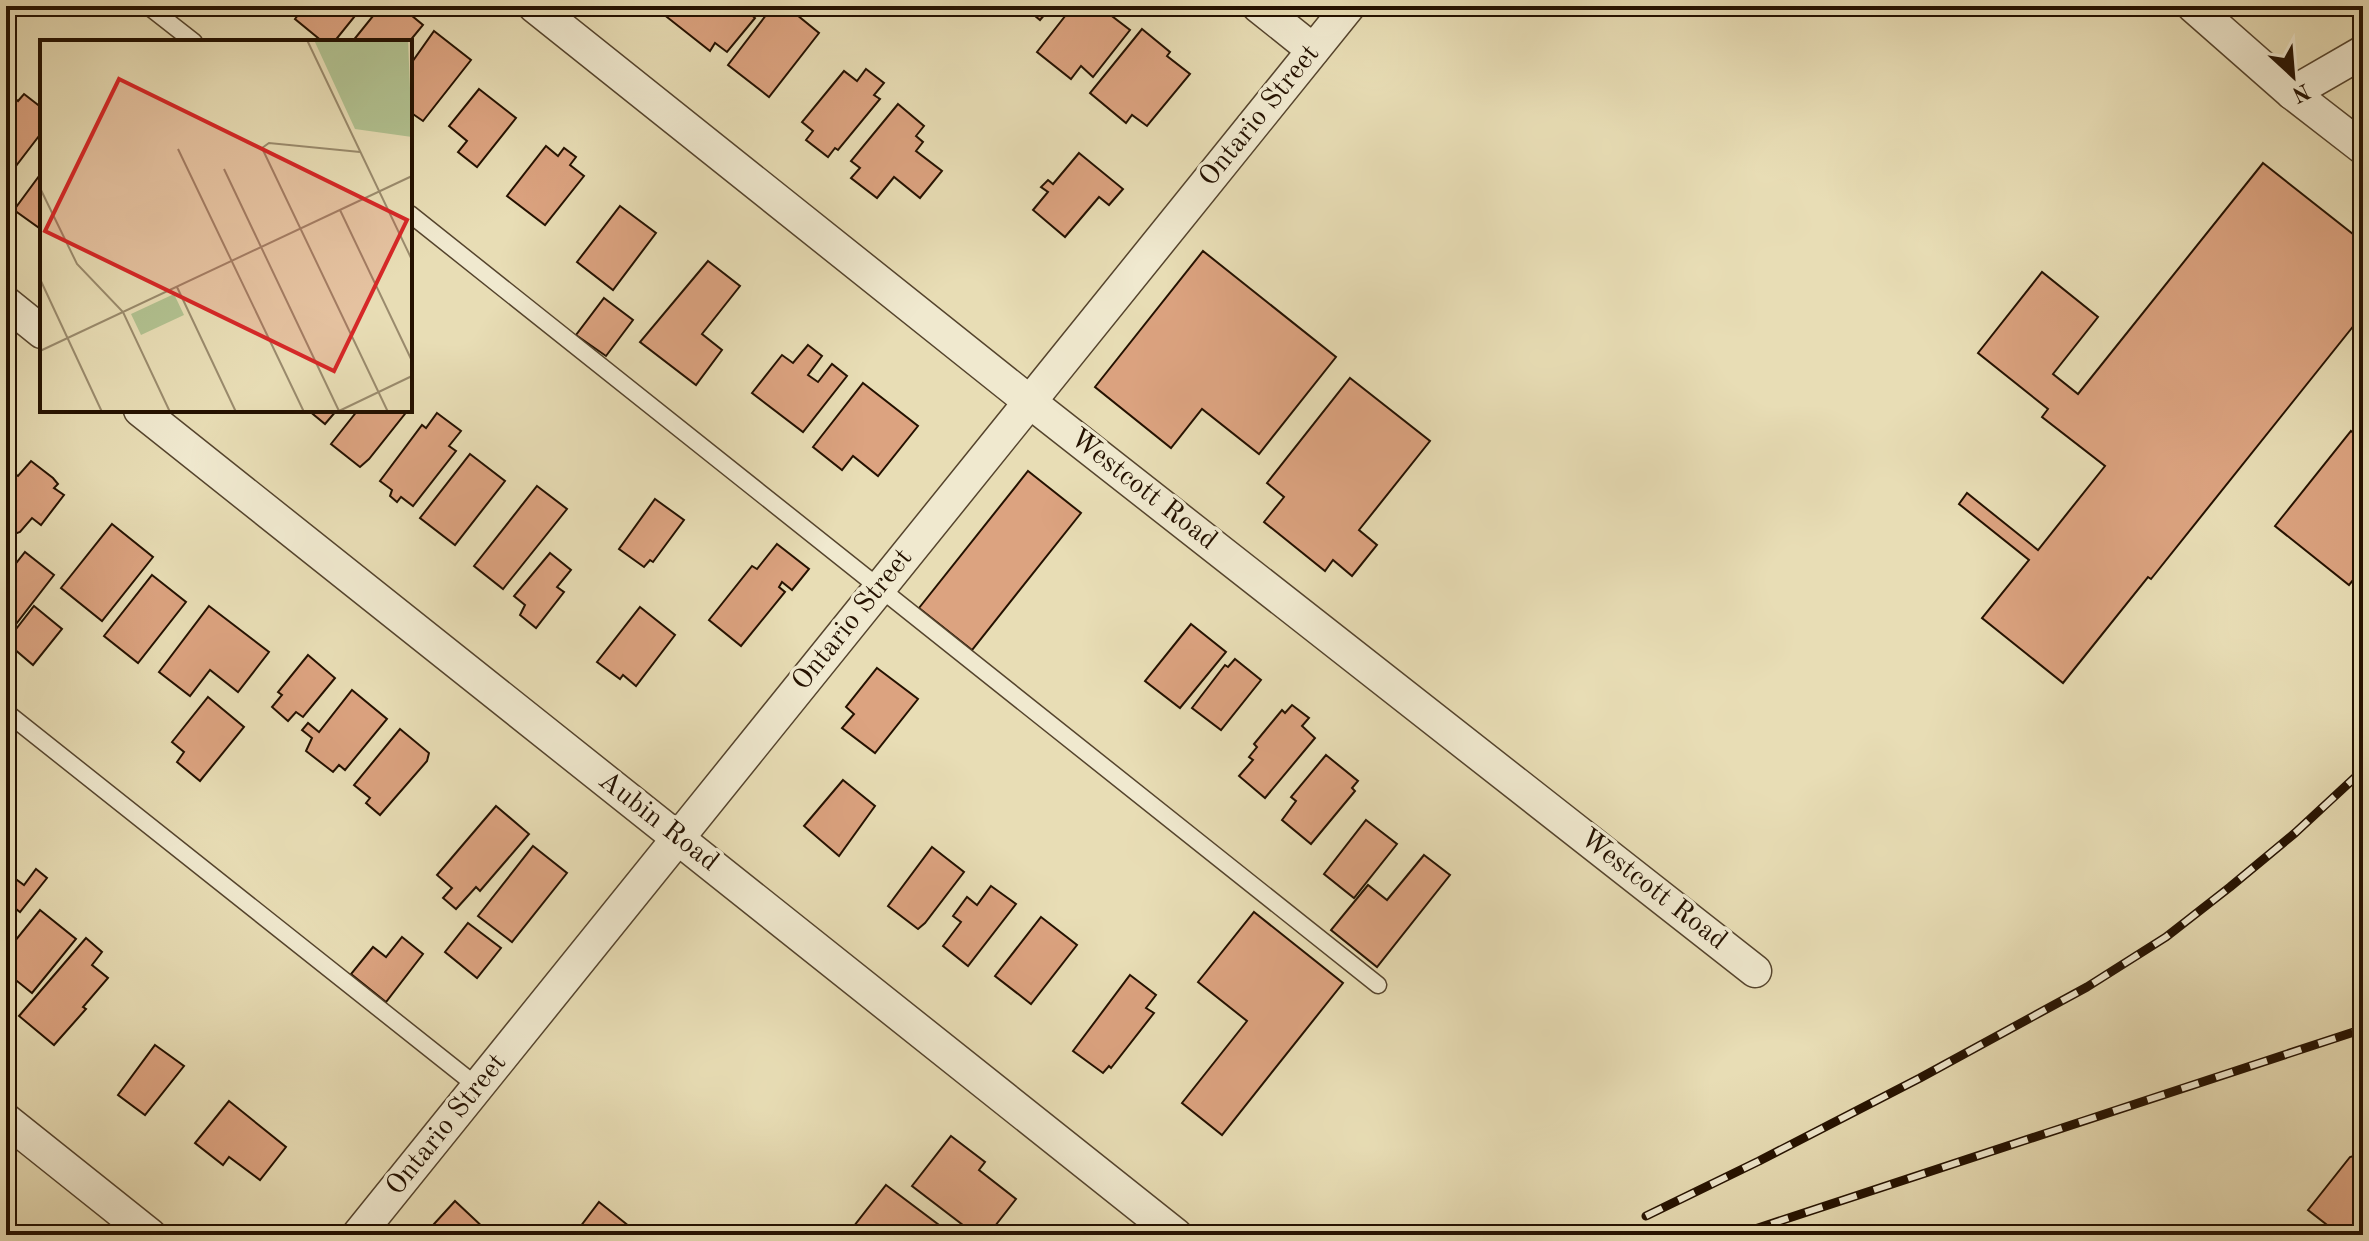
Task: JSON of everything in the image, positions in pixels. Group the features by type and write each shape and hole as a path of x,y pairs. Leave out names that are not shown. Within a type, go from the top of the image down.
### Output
{"street":[{"name":"Westcott Road","path":"534,6 1030,402 1755,971"},
{"path":"1258,6 1313,50"},
{"name":"Ontario Street","path":"358,1235 1349,6"},
{"path":"2193,6 2292,93 2363,148"},
{"path":"2292,93 2363,52"},
{"path":"6,303 40,330"},
{"name":"Aubin Road","path":"143,412 1176,1235"},
{"path":"6,1120 150,1235"}],"lane":[{"path":"148,6 191,40"},
{"path":"412,216 1378,985"},
{"path":"6,712 478,1087"}],"building":[{"path":"305,6 363,6 336,40 321,40 295,19"},
{"path":"381,6 400,6 423,25 411,40 354,40"},
{"path":"662,6 731,6 736,10 741,6 755,18 727,52 715,43 710,51 658,10"},
{"path":"773,6 786,6 819,33 769,97 728,65"},
{"path":"1023,6 1052,6 1040,20"},
{"path":"1073,6 1107,6 1104,10 1130,30 1093,77 1081,66 1071,79 1037,52"},
{"path":"1142,29 1170,52 1167,56 1190,74 1147,126 1132,115 1126,123 1090,93"},
{"path":"434,31 471,60 423,121 412,113 412,62"},
{"path":"866,69 884,83 874,95 880,99 838,150 835,148 828,157 806,140 813,131 802,122 844,71 857,81"},
{"path":"479,89 516,118 477,167 458,152 467,141 449,126"},
{"path":"24,94 40,106 40,135 6,179 6,107 13,97 18,101"},
{"path":"898,104 924,126 916,136 923,142 916,151 942,171 920,198 894,177 877,198 851,178 860,168 851,161"},
{"path":"546,146 558,156 564,148 576,157 570,165 584,176 545,225 507,196"},
{"path":"1079,153 1123,189 1109,205 1099,197 1065,237 1033,210 1048,192 1041,187 1048,180 1053,184"},
{"path":"2263,163 2363,242 2363,314 2151,579 2148,577 2063,683 1982,618 2029,560 1959,504 1967,493 2038,550 2105,466 2042,417 2048,409 1978,353 2042,272 2098,317 2053,374 2078,394"},
{"path":"40,175 40,229 14,210"},
{"path":"620,206 656,233 613,290 577,262"},
{"path":"1203,251 1336,357 1259,454 1202,409 1171,448 1095,387"},
{"path":"708,261 740,286 702,334 722,350 696,385 640,342"},
{"path":"604,298 633,320 606,356 576,335"},
{"path":"808,345 822,356 808,375 818,382 832,364 847,376 803,432 752,393 782,355 793,363"},
{"path":"1350,378 1430,441 1359,530 1377,545 1352,576 1333,560 1325,571 1264,522 1284,497 1267,483"},
{"path":"863,383 918,426 878,476 853,456 842,470 813,447"},
{"path":"310,412 335,412 325,424"},
{"path":"356,412 406,412 360,467 331,444"},
{"path":"437,413 461,431 449,446 456,451 413,506 401,497 397,502 390,496 392,490 380,481 422,425 426,428"},
{"path":"2351,431 2363,440 2363,568 2349,585 2275,526"},
{"path":"470,454 505,481 455,545 420,518"},
{"path":"31,461 53,478 58,484 54,488 64,495 41,525 32,518 20,532 6,537 6,478 11,471 18,476"},
{"path":"1028,471 1081,513 972,650 919,608"},
{"path":"537,486 567,509 503,589 474,566"},
{"path":"655,499 684,520 653,562 650,560 644,567 619,549"},
{"path":"112,524 153,557 102,621 61,588"},
{"path":"777,544 809,569 792,590 782,582 779,587 785,592 741,646 709,620 752,566 757,569"},
{"path":"25,552 54,575 6,637 6,576"},
{"path":"550,553 571,570 557,587 564,592 536,628 520,615 525,605 514,596"},
{"path":"152,575 186,602 138,663 104,636"},
{"path":"34,606 62,629 33,665 6,642"},
{"path":"209,606 269,652 238,692 210,670 190,696 159,672"},
{"path":"640,607 675,635 636,686 623,675 620,679 597,662"},
{"path":"1191,624 1226,652 1180,708 1145,681"},
{"path":"308,655 335,678 303,717 296,712 288,721 272,707 282,695 278,692"},
{"path":"1235,659 1261,680 1221,730 1192,708 1225,665 1228,667"},
{"path":"877,668 918,699 875,753 842,728 854,714 846,707"},
{"path":"352,690 387,719 345,770 339,765 333,772 306,751 312,738 302,730 308,723 319,732"},
{"path":"208,697 244,727 200,781 177,762 184,752 172,742"},
{"path":"1292,705 1309,718 1302,726 1315,738 1265,798 1239,776 1253,760 1249,757 1257,747 1254,744 1282,710 1285,713"},
{"path":"400,729 429,753 427,761 380,815 366,803 370,798 354,785"},
{"path":"1326,755 1358,781 1352,788 1355,791 1311,844 1282,820 1296,801 1291,797"},
{"path":"843,780 875,806 839,856 804,826"},
{"path":"496,806 529,834 480,891 476,887 456,909 443,898 452,888 437,875"},
{"path":"1366,820 1397,844 1354,898 1324,874"},
{"path":"533,846 567,873 512,942 478,916"},
{"path":"932,847 964,872 918,929 888,906"},
{"path":"1424,855 1450,875 1377,967 1331,930 1368,885 1387,900"},
{"path":"36,869 47,878 20,912 12,906 6,914 6,872 24,885"},
{"path":"991,886 1016,904 968,966 943,946 961,922 953,916 967,897 977,905"},
{"path":"40,910 76,939 32,993 17,981 12,986 6,981 6,952"},
{"path":"1254,912 1343,983 1222,1135 1182,1103 1247,1021 1198,982"},
{"path":"1041,917 1077,945 1031,1004 995,976"},
{"path":"468,923 501,948 477,978 445,952"},
{"path":"402,937 423,954 386,1002 351,974 373,947 386,957"},
{"path":"86,938 102,952 92,965 108,978 54,1045 19,1016"},
{"path":"1130,975 1156,995 1146,1008 1154,1013 1111,1068 1109,1066 1103,1073 1073,1051"},
{"path":"155,1045 184,1066 145,1115 118,1095"},
{"path":"229,1101 286,1147 260,1180 229,1157 223,1165 195,1143"},
{"path":"951,1136 985,1162 979,1170 1016,1199 988,1235 976,1235 912,1186"},
{"path":"2363,1153 2363,1235 2340,1235 2308,1210 2350,1157"},
{"path":"886,1185 939,1225 931,1235 847,1235"},
{"path":"455,1201 487,1231 483,1235 424,1235"},
{"path":"599,1202 640,1235 574,1235"}],"railway":[{"path":"1646,1216 1920,1078 2087,987 2166,937 2230,887 2363,770"},
{"path":"1737,1235 2363,1029"}]}
